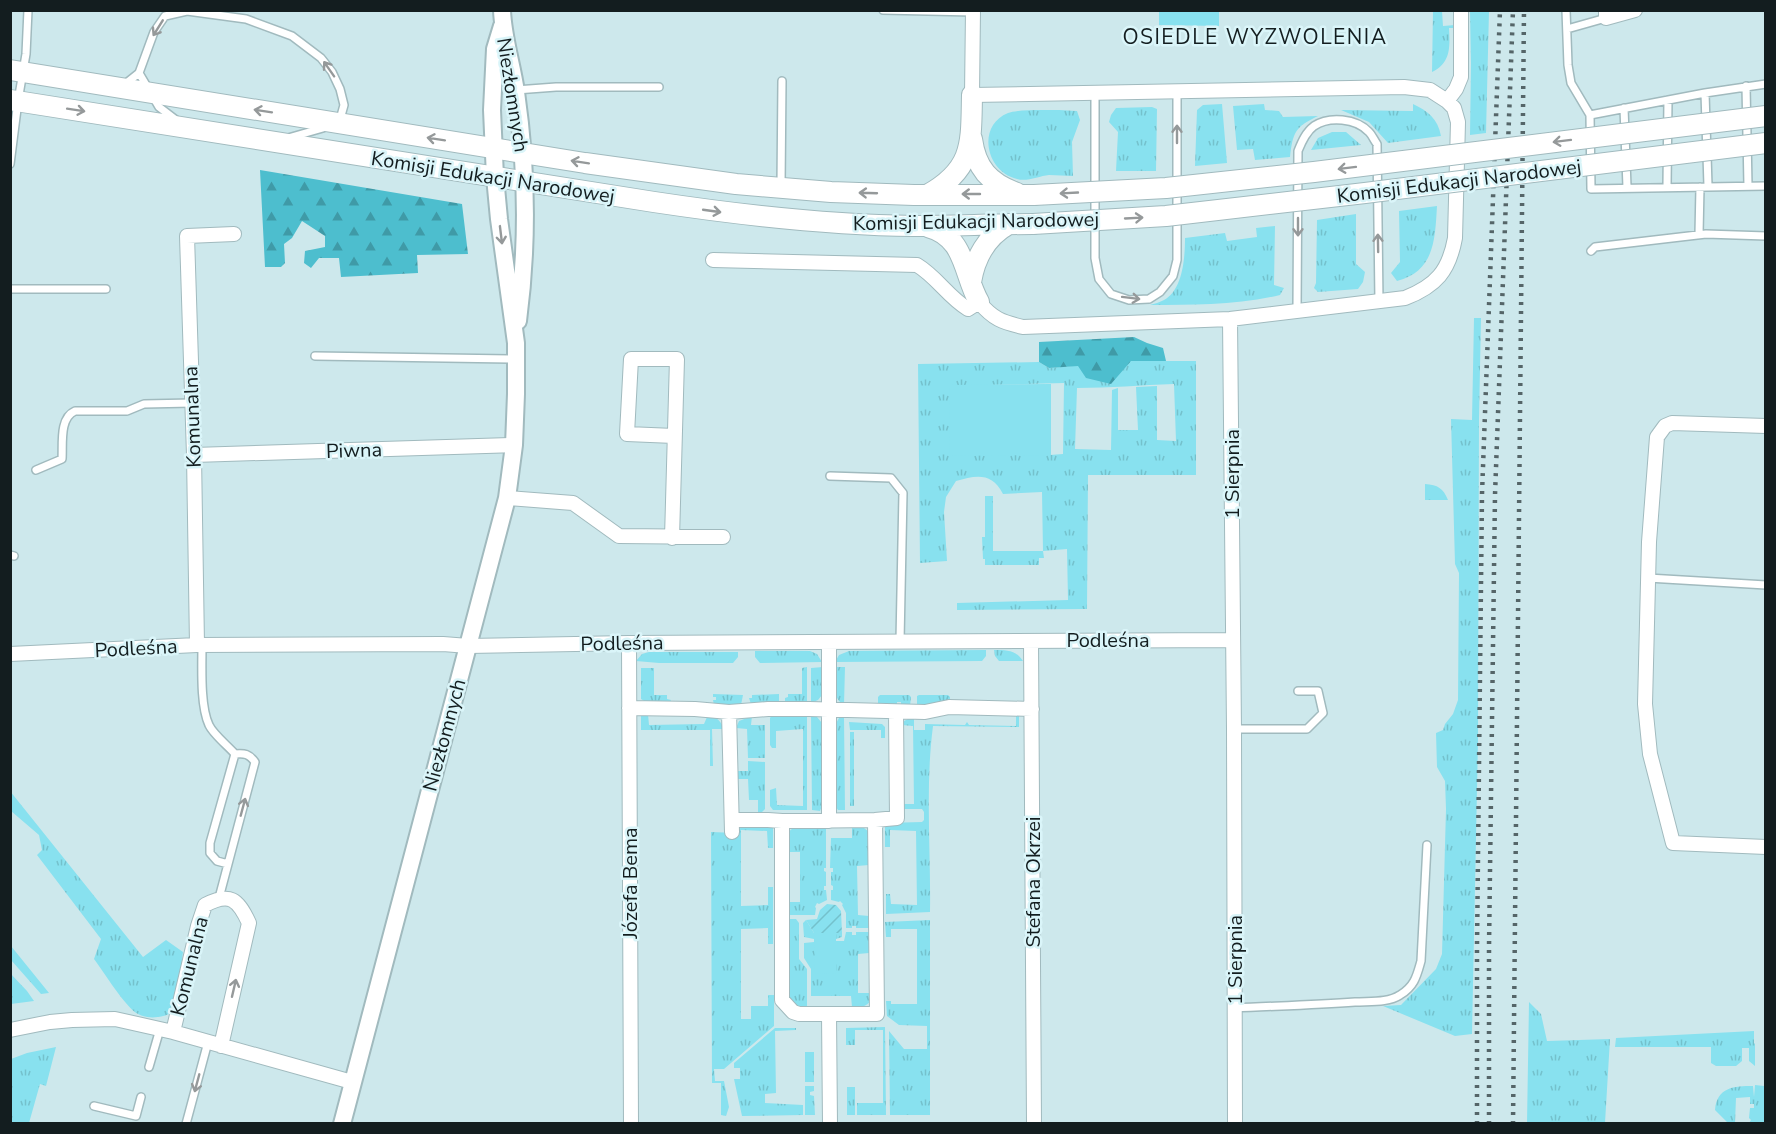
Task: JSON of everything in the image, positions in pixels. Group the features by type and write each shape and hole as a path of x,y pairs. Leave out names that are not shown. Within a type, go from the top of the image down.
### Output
{"main road":[{"name":"Komisji Edukacji Narodowej","path":"17,71 523,153 715,181 831,192 927,195 1028,195 1166,188 1766,116"},
{"path":"927,195 944,185 957,173 968,153 972,95"},
{"name":"Komisji Edukacji Narodowej","path":"14,100 746,215 813,221 925,226 1033,224 1166,216 1766,143"},
{"path":"971,135 976,158 984,172 1001,186 1028,195"},
{"path":"971,282 973,269 983,248 993,236 1009,224"},
{"path":"925,226 939,231 950,239 960,252 979,303"}],"street":[{"path":"1447,101 1456,90 1461,76 1461,10"},
{"path":"1606,14 1635,10"},
{"path":"713,260 917,265 929,272 958,303 968,309 979,303 991,316 1008,324 1023,327 1230,319 1379,302 1405,298 1426,289 1446,268 1452,255 1455,238 1458,122 1454,108 1430,90 1404,87 972,95 973,11"},
{"name":"Niezłomnych","path":"342,1124 507,498 514,445 516,351 522,294 525,182 516,90 502,18"},
{"name":"Niezłomnych","path":"502,18 495,49 492,110 495,177 516,351"},
{"name":"Komunalna","path":"199,645 187,236 234,234"},
{"name":"1 Sierpnia","path":"1230,319 1235,1124"},
{"path":"672,538 677,359 631,359 627,434 674,436"},
{"path":"1766,426 1672,423 1665,426 1658,434 1649,542 1645,704 1649,745 1673,843 1766,847"},
{"name":"Piwna","path":"194,455 514,445"},
{"path":"507,498 573,503 619,536 723,537"},
{"name":"Podleśna","path":"10,654 199,645 443,644 468,646 1233,640"},
{"name":"Stefana Okrzei","path":"1031,641 1034,1124"},
{"path":"829,821 830,642"},
{"name":"Józefa Bema","path":"629,643 631,1124"},
{"path":"629,708 729,712 768,709 830,709 925,712 949,707 1032,709"},
{"path":"729,712 732,826 768,820 829,821 897,818 896,712"},
{"path":"782,821 783,1000 793,1012 799,1014 878,1014 875,820"},
{"name":"Komunalna","path":"166,1030 205,904 219,898 232,899 242,908 249,923 215,1044"},
{"path":"829,1014 830,1124"},
{"path":"10,1030 50,1022 116,1019 166,1030 352,1082"}],"lane":[{"path":"10,164 17,71 28,32 28,10"},
{"path":"883,10 973,11"},
{"path":"1566,10 1568,66 1571,83 1590,115 1591,189 1766,186"},
{"path":"120,88 139,74 154,32 165,16 187,11 246,19 292,36 321,58 333,72 344,105 339,123 274,142"},
{"path":"1567,29 1606,14"},
{"path":"139,74 159,107 185,128"},
{"path":"781,187 782,81"},
{"path":"1590,115 1766,84"},
{"path":"1746,86 1748,186"},
{"path":"516,90 556,87 658,87"},
{"path":"1095,92 1095,258 1099,279 1111,294 1129,300 1149,299 1161,292 1173,276 1177,260 1178,90"},
{"path":"1699,234 1704,186 1705,93"},
{"path":"1667,186 1668,100"},
{"path":"1624,108 1626,187"},
{"path":"1297,310 1299,151 1302,140 1314,127 1325,121 1338,119 1354,122 1368,131 1377,144 1379,302"},
{"path":"1591,251 1595,247 1699,234 1766,236"},
{"path":"10,289 106,289"},
{"path":"315,356 516,351"},
{"path":"36,470 62,459 65,421 69,414 75,411 128,411 144,404 192,403"},
{"path":"830,476 891,478 903,493 900,641"},
{"path":"1648,578 1766,585"},
{"path":"199,645 205,707 210,726 235,754"},
{"path":"1234,729 1307,729 1323,713 1318,691 1298,691"},
{"path":"219,898 255,762 252,757 244,753 235,754"},
{"path":"228,864 218,861 210,853 210,843 235,754"},
{"path":"1235,1008 1386,1000 1399,996 1408,989 1418,976 1420,961 1427,845"},
{"path":"149,1067 166,1030"},
{"path":"186,1124 215,1044"},
{"path":"94,1106 136,1116 141,1097"}],"green space":[{"path":"1159,11 1219,11 1219,26 1159,25"},
{"path":"1433,11 1442,11 1443,26 1455,25 1456,28 1449,28 1448,54 1443,64 1432,72"},
{"path":"1470,11 1489,11 1486,133 1470,135 1471,64"},
{"path":"1222,104 1227,163 1195,166 1197,110 1203,105"},
{"path":"1264,104 1265,110 1279,111 1283,117 1318,116 1296,131 1290,157 1255,160 1253,149 1237,150 1233,106"},
{"path":"1413,104 1432,116 1441,136 1388,143 1369,122 1341,110 1413,111"},
{"path":"1152,107 1157,109 1156,171 1116,171 1118,132 1109,122 1111,115 1116,108"},
{"path":"1077,111 1080,120 1072,142 1073,176 1049,175 1021,180 1006,175 998,168 989,148 989,138 998,119 1013,112"},
{"path":"1332,132 1346,132 1361,145 1311,150 1318,138"},
{"path":"260,170 462,204 468,254 417,255 418,273 341,277 339,258 319,258 311,268 304,263 305,251 325,247 325,236 302,221 292,238 284,244 285,263 281,267 265,267"},
{"path":"1437,206 1433,242 1426,262 1410,276 1397,281 1391,273 1400,262 1399,211"},
{"path":"1356,214 1356,264 1365,272 1363,282 1358,289 1318,292 1314,288 1317,220"},
{"path":"1275,226 1274,285 1284,288 1280,295 1232,303 1150,305 1164,300 1175,289 1182,272 1185,238 1225,233 1227,241 1257,237 1256,228"},
{"path":"1474,318 1481,318 1478,741 1472,1034 1455,1036 1383,1006 1401,1005 1436,969 1442,954 1446,809 1445,781 1437,767 1436,733 1443,730 1458,700 1459,573 1455,564 1451,419 1472,420"},
{"path":"1134,337 1163,348 1166,361 1131,361 1111,384 1086,378 1078,366 1049,368 1039,362 1039,342"},
{"path":"1131,361 1196,361 1196,475 1088,475 1087,609 957,610 957,603 1068,600 1067,549 1043,551 1042,492 1003,494 999,487 989,479 970,477 956,481 946,497 944,512 947,561 920,563 918,364 1039,362 1049,368","holes":["1064,383 1063,454 1050,455 950,386","1174,384 1176,441 1157,440 1157,386 1136,387 1138,430 1118,430 1118,388 1112,390 1111,450 1075,449 1077,388"]},
{"path":"1051,384 1051,455 949,456 950,385"},
{"path":"1425,484 1440,488 1448,500 1425,500"},
{"path":"985,496 993,496 993,551 1043,551 1044,558 1039,558 1039,565 985,565 982,537 985,537"},
{"path":"986,650 986,656 982,661 835,662 839,655 849,651"},
{"path":"994,650 1011,651 1023,661 999,661"},
{"path":"755,651 810,651 817,654 822,662 760,663 755,657"},
{"path":"649,652 738,652 738,657 733,663 636,661 642,654"},
{"path":"807,667 807,703 785,703 788,694 802,694 802,668"},
{"path":"823,667 822,695 811,703 811,668"},
{"path":"835,667 845,667 844,705 835,694"},
{"path":"641,668 654,668 654,695 667,695 670,702 646,702 641,699"},
{"path":"713,694 743,695 741,705 716,706 713,700 716,700 716,697 713,697"},
{"path":"779,694 779,703 751,704 749,698 752,698 752,695"},
{"path":"880,695 909,695 911,697 910,706 901,706 901,702 897,702 897,706 878,704"},
{"path":"919,695 948,695 950,701 925,707 917,705"},
{"path":"648,714 649,725 704,724 707,717 717,719 724,729 712,729 713,766 710,766 710,730 641,730 641,716"},
{"path":"807,714 807,810 773,810 770,806 770,790 776,788 777,805 803,806 803,729 776,731 776,748 772,748 770,718 772,715"},
{"path":"811,714 822,723 823,804 820,811 812,810"},
{"path":"1019,714 1019,727 933,726 929,796 930,912 886,914 886,894 890,894 891,904 917,905 916,831 890,830 890,847 885,847 885,823 922,822 924,820 922,809 902,809 903,804 914,804 913,726 902,725 903,723 914,718 914,730 925,730 925,724 965,725 967,722 969,725 1016,726 1016,716"},
{"path":"752,716 751,725 765,725 765,758 748,758 747,729 736,728 739,721"},
{"path":"844,716 845,810 838,810 836,807 835,725 839,718"},
{"path":"849,722 882,724 885,727 885,738 881,738 881,730 850,730"},
{"path":"850,732 854,732 854,806 850,806"},
{"path":"748,761 765,762 765,809 762,812 758,812 758,800 749,800 748,779 735,779 735,771 748,771"},
{"path":"10,791 143,957 166,940 183,952 177,998 169,1014 145,1017 138,1014 127,1005 115,989 94,959 101,939 37,855 42,850 39,835 11,811"},
{"path":"773,825 773,848 768,848 767,831 741,830 741,906 768,905 768,887 773,887 773,944 768,944 768,928 741,929 741,1019 751,1019 751,1006 768,1006 768,995 774,995 774,1026 724,1069 714,1069 715,1081 724,1081 729,1107 726,1116 721,1115 721,1083 712,1083 711,832 737,833 741,827"},
{"path":"795,827 826,827 826,868 824,871 826,872 826,886 824,890 826,890 827,900 817,903 815,915 786,915 789,902 800,902 800,852 789,852 786,849 788,834"},
{"path":"852,827 864,828 869,832 869,865 857,866 858,915 869,916 872,919 872,928 852,926 852,928 846,928 846,913 843,904 840,901 831,900 833,868 830,868 831,838 852,838"},
{"path":"827,904 836,905 841,911 842,933 814,933 806,920 817,919 820,910"},
{"path":"786,919 796,919 799,923 799,959 807,969 807,1008 796,1007 788,1001"},
{"path":"806,920 814,933 842,933 842,937 836,941 844,941 846,932 856,935 856,932 872,932 872,950 869,953 858,954 858,993 869,993 873,996 867,1004 852,1007 851,996 811,996 811,969 804,958 804,943 814,942 814,939 804,937 803,923"},
{"path":"930,920 930,1115 890,1115 889,1031 904,1049 927,1049 927,1026 899,1025 887,1016 886,1001 891,1001 891,1004 917,1004 917,929 891,929 891,937 886,937 885,922"},
{"path":"814,933 836,933 836,973 815,974"},
{"path":"11,946 49,993 41,994 11,960"},
{"path":"10,973 27,991 34,1001 11,1004"},
{"path":"1529,1002 1541,1014 1547,1041 1610,1039 1605,1123 1527,1123"},
{"path":"885,1027 886,1115 857,1115 857,1103 883,1103 883,1030 855,1030 855,1045 846,1045 846,1028"},
{"path":"775,1028 796,1028 796,1030 775,1031 776,1093 765,1094 765,1103 803,1105 803,1115 742,1116 734,1079 740,1079 740,1068 734,1068 734,1063"},
{"path":"1754,1031 1755,1066 1749,1061 1749,1048 1742,1048 1742,1061 1736,1066 1716,1066 1711,1063 1711,1047 1615,1047 1616,1038"},
{"path":"56,1047 46,1086 40,1084 29,1123 11,1123 11,1059"},
{"path":"805,1052 814,1052 814,1082 805,1082"},
{"path":"1755,1085 1764,1086 1764,1123 1749,1123 1750,1108 1754,1108 1754,1104 1750,1104 1750,1097 1736,1098 1735,1123 1728,1123 1715,1110 1716,1102 1723,1092 1733,1088 1753,1086 1754,1097"},
{"path":"805,1086 814,1086 814,1091 810,1092 810,1095 814,1096 815,1115 805,1115"},
{"path":"847,1087 855,1087 855,1115 847,1115"}],"railway":[{"path":"1477,1124 1482,494 1500,10"},
{"path":"1489,1124 1495,495 1513,10"},
{"path":"1513,1124 1524,10"}],"district":[{"name":"OSIEDLE WYZWOLENIA","path":"1255,37"}]}
